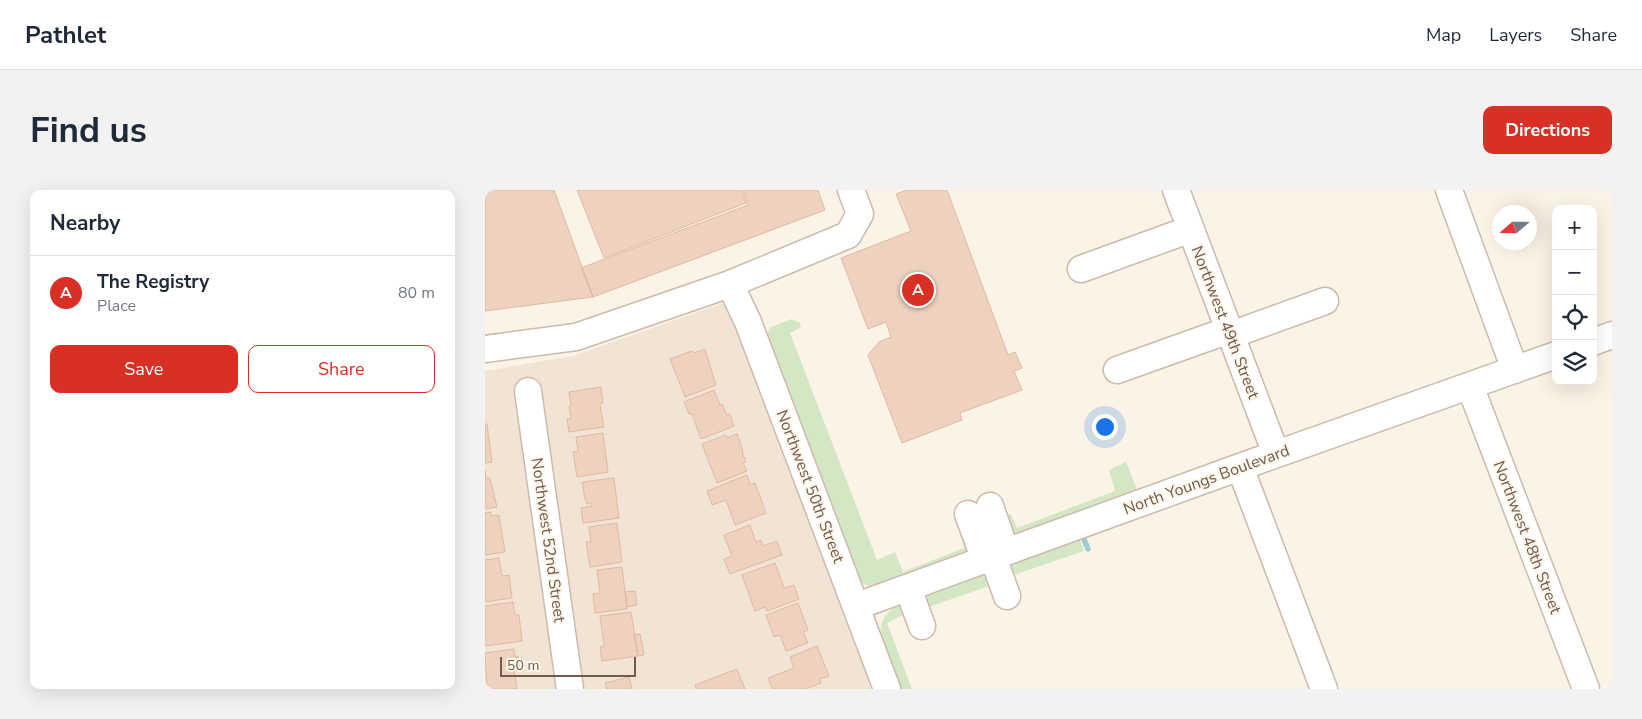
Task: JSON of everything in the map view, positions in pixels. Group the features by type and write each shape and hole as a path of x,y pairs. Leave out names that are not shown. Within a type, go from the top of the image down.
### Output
{"street":[{"path":"485,349 575,337 730,284 848,235 860,214 851,190"},
{"name":"Northwest 49th Street","path":"1176,190 1276,454"},
{"path":"1449,190 1515,370"},
{"path":"1081,269 1191,229"},
{"name":"Northwest 50th Street","path":"730,284 748,322 887,689"},
{"path":"1117,370 1325,301"},
{"path":"1597,341 1612,335"},
{"name":"North Youngs Boulevard","path":"857,606 1552,356"},
{"name":"Northwest 48th Street","path":"1470,386 1586,689"},
{"name":"Northwest 52nd Street","path":"528,392 571,689"},
{"path":"1240,467 1324,689"},
{"path":"979,510 1007,596"},
{"path":"908,588 922,626"}],"shaded area":[{"path":"729,301 872,689 485,689 485,371 573,356"}],"green space":[{"path":"792,319 800,323 801,327 790,333 877,560 895,552 903,572 964,548 960,534 962,531 972,552 875,588 859,582 765,336 771,327"},
{"path":"1126,462 1139,495 1013,536 1008,514 1011,515 1017,528 1115,491 1109,470"},
{"path":"1080,540 1084,551 1013,575 1010,566 1012,564"},
{"path":"984,574 989,586 929,607 924,597"},
{"path":"898,606 901,607 903,615 887,623 912,689 898,689 882,644 882,622 888,613"}],"building":[{"path":"485,190 554,190 593,297 485,311"},
{"path":"577,190 741,190 746,203 604,258"},
{"path":"743,190 818,190 825,210 593,297 581,268 748,205"},
{"path":"907,190 947,190 1008,355 1015,352 1022,368 1014,371 1022,390 960,413 962,420 902,443 868,355 879,342 891,337 886,322 868,329 841,258 911,231 896,194"},
{"path":"705,349 716,385 685,397 670,359 692,351 694,353"},
{"path":"601,387 603,403 600,404 604,427 569,432 567,419 571,419 569,406 571,405 569,392"},
{"path":"714,390 720,405 722,404 727,415 730,414 734,426 701,439 692,414 689,414 684,402"},
{"path":"485,424 487,424 492,462 485,463"},
{"path":"603,433 608,472 577,477 573,452 578,451 576,437"},
{"path":"737,434 746,462 743,463 747,471 717,483 702,444 726,435 727,438"},
{"path":"485,470 486,478 490,478 497,507 485,509"},
{"path":"747,475 750,485 755,483 766,513 735,525 726,500 712,505 707,491"},
{"path":"614,478 619,518 583,523 581,508 592,506 591,503 587,504 582,482"},
{"path":"491,512 491,516 499,515 505,552 485,555 485,513"},
{"path":"617,523 622,562 590,567 586,542 591,542 589,527"},
{"path":"750,525 756,542 761,540 763,546 777,541 782,555 730,574 724,559 732,556 724,535"},
{"path":"499,558 502,576 509,575 512,598 485,602 485,560"},
{"path":"775,563 784,588 794,585 799,599 767,611 765,607 755,611 742,575"},
{"path":"622,567 627,609 595,613 593,594 600,593 597,570"},
{"path":"635,591 637,605 627,607 625,592"},
{"path":"513,602 515,615 519,615 522,641 485,646 485,606"},
{"path":"798,603 808,630 803,632 808,643 786,651 780,635 774,637 766,615"},
{"path":"631,612 638,656 602,661 600,647 604,646 600,616"},
{"path":"640,634 644,655 638,656 634,635"},
{"path":"817,646 829,676 820,679 821,683 806,689 772,689 768,678 794,668 790,657"},
{"path":"514,649 515,657 518,656 520,669 514,670 517,689 487,689 485,653"},
{"path":"737,669 745,689 696,689 695,685"},
{"path":"629,677 632,689 607,689 605,683"}],"waterway":[{"path":"1083,537 1088,549"}],"place":[{"name":"The Registry","path":"918,290"}]}
